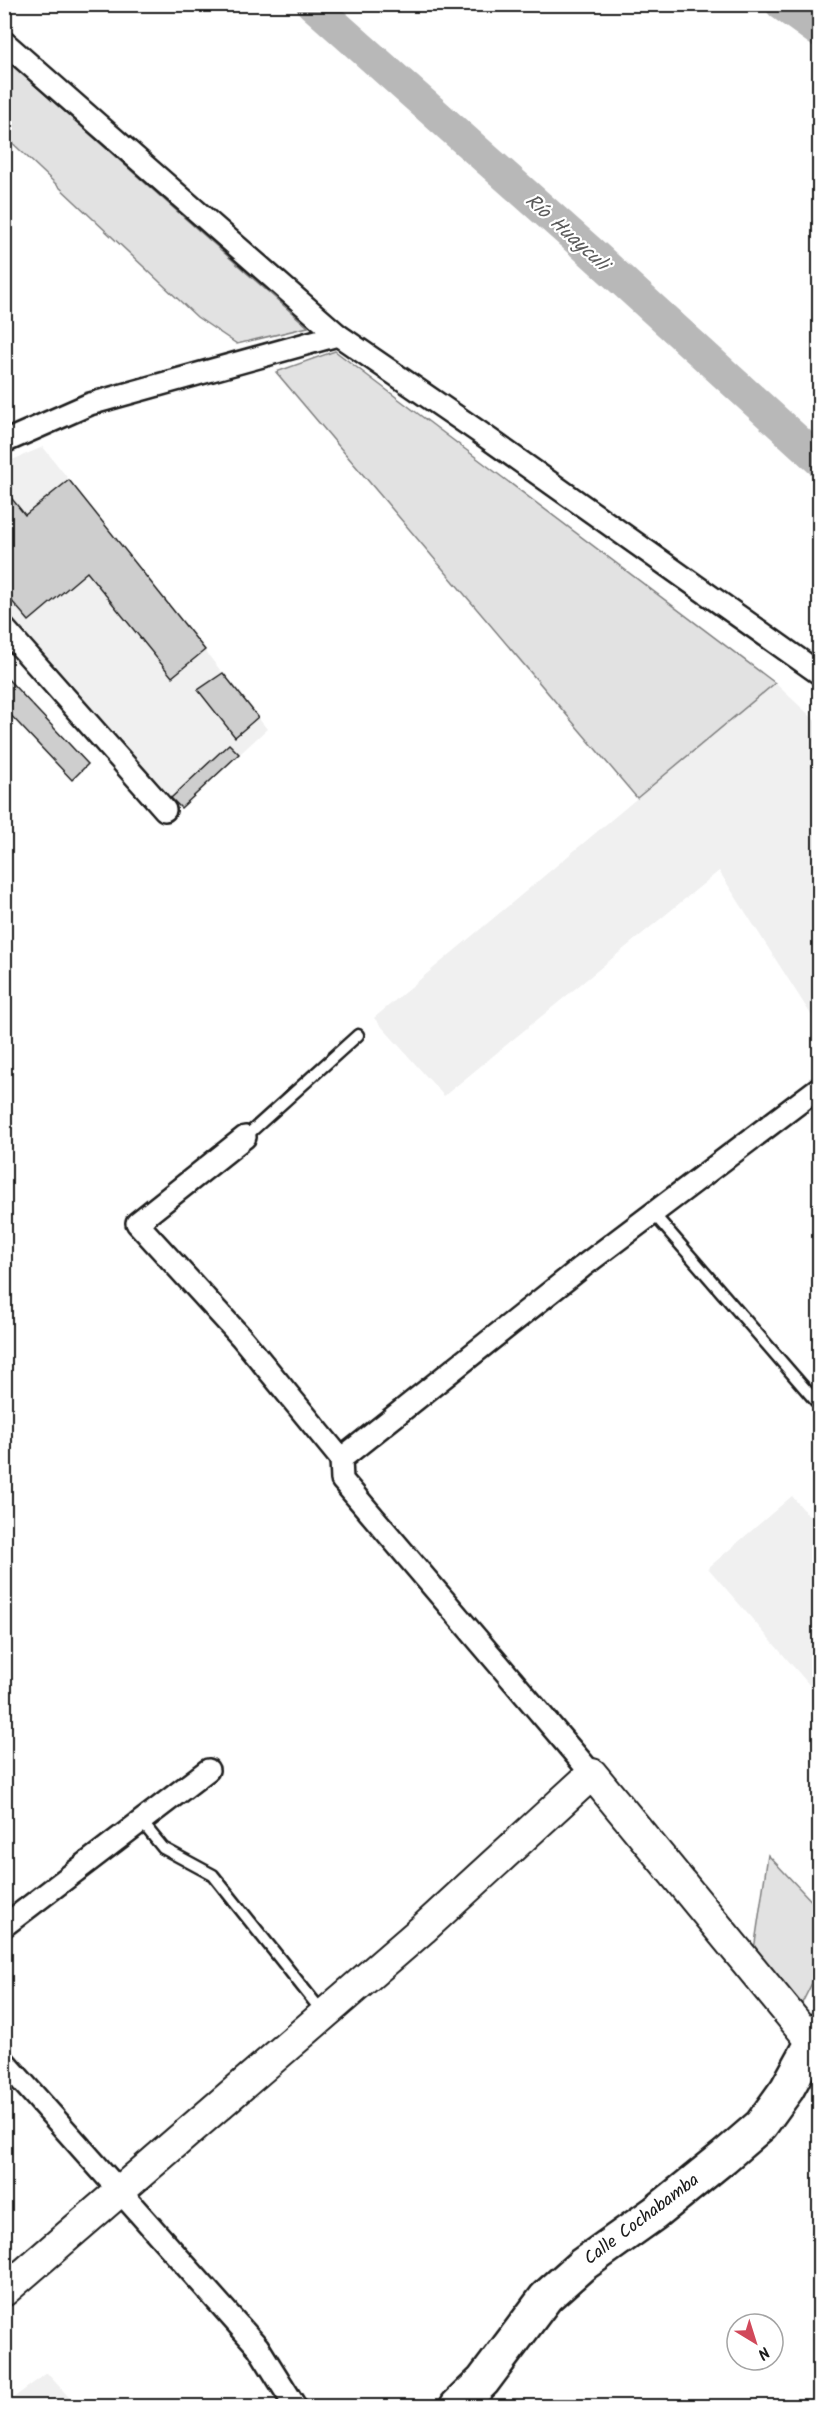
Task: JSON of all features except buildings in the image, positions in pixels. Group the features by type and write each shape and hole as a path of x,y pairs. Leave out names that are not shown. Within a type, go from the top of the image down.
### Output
{"main road":[{"path":"4,2290 423,1929 592,1774 816,2036"},
{"name":"Calle Cochabamba","path":"457,2406 483,2381 546,2297 582,2265 690,2185 761,2125 787,2089 816,2036"}],"street":[{"path":"4,42 338,335 479,432 819,674"},
{"path":"4,442 90,404 338,335"},
{"path":"4,628 165,810"},
{"path":"341,1459 572,1274 819,1087"},
{"path":"245,1137 137,1223 242,1338 341,1459 342,1480 592,1774"},
{"path":"4,1926 208,1770"},
{"path":"4,2061 258,2347 295,2406"}],"lane":[{"path":"245,1137 358,1035"},
{"path":"653,1213 819,1406"},
{"path":"141,1821 163,1848 213,1875 324,2014"}],"shaded area":[{"path":"4,59 308,327 237,344 197,317 5,136"},
{"path":"335,351 775,683 637,798 276,372"},
{"path":"43,447 267,729 181,808 5,615 5,463"},
{"path":"775,683 819,724 819,1027 719,871 444,1096 374,1018"},
{"path":"792,1496 819,1528 819,1696 708,1568"},
{"path":"768,1855 819,1909 819,1969 800,2007 754,1950"},
{"path":"47,2373 77,2406 5,2406 5,2404"}],"waterway":[{"name":"Río Huayculi","path":"312,4 592,253 820,461"},
{"path":"781,4 820,32"}]}
